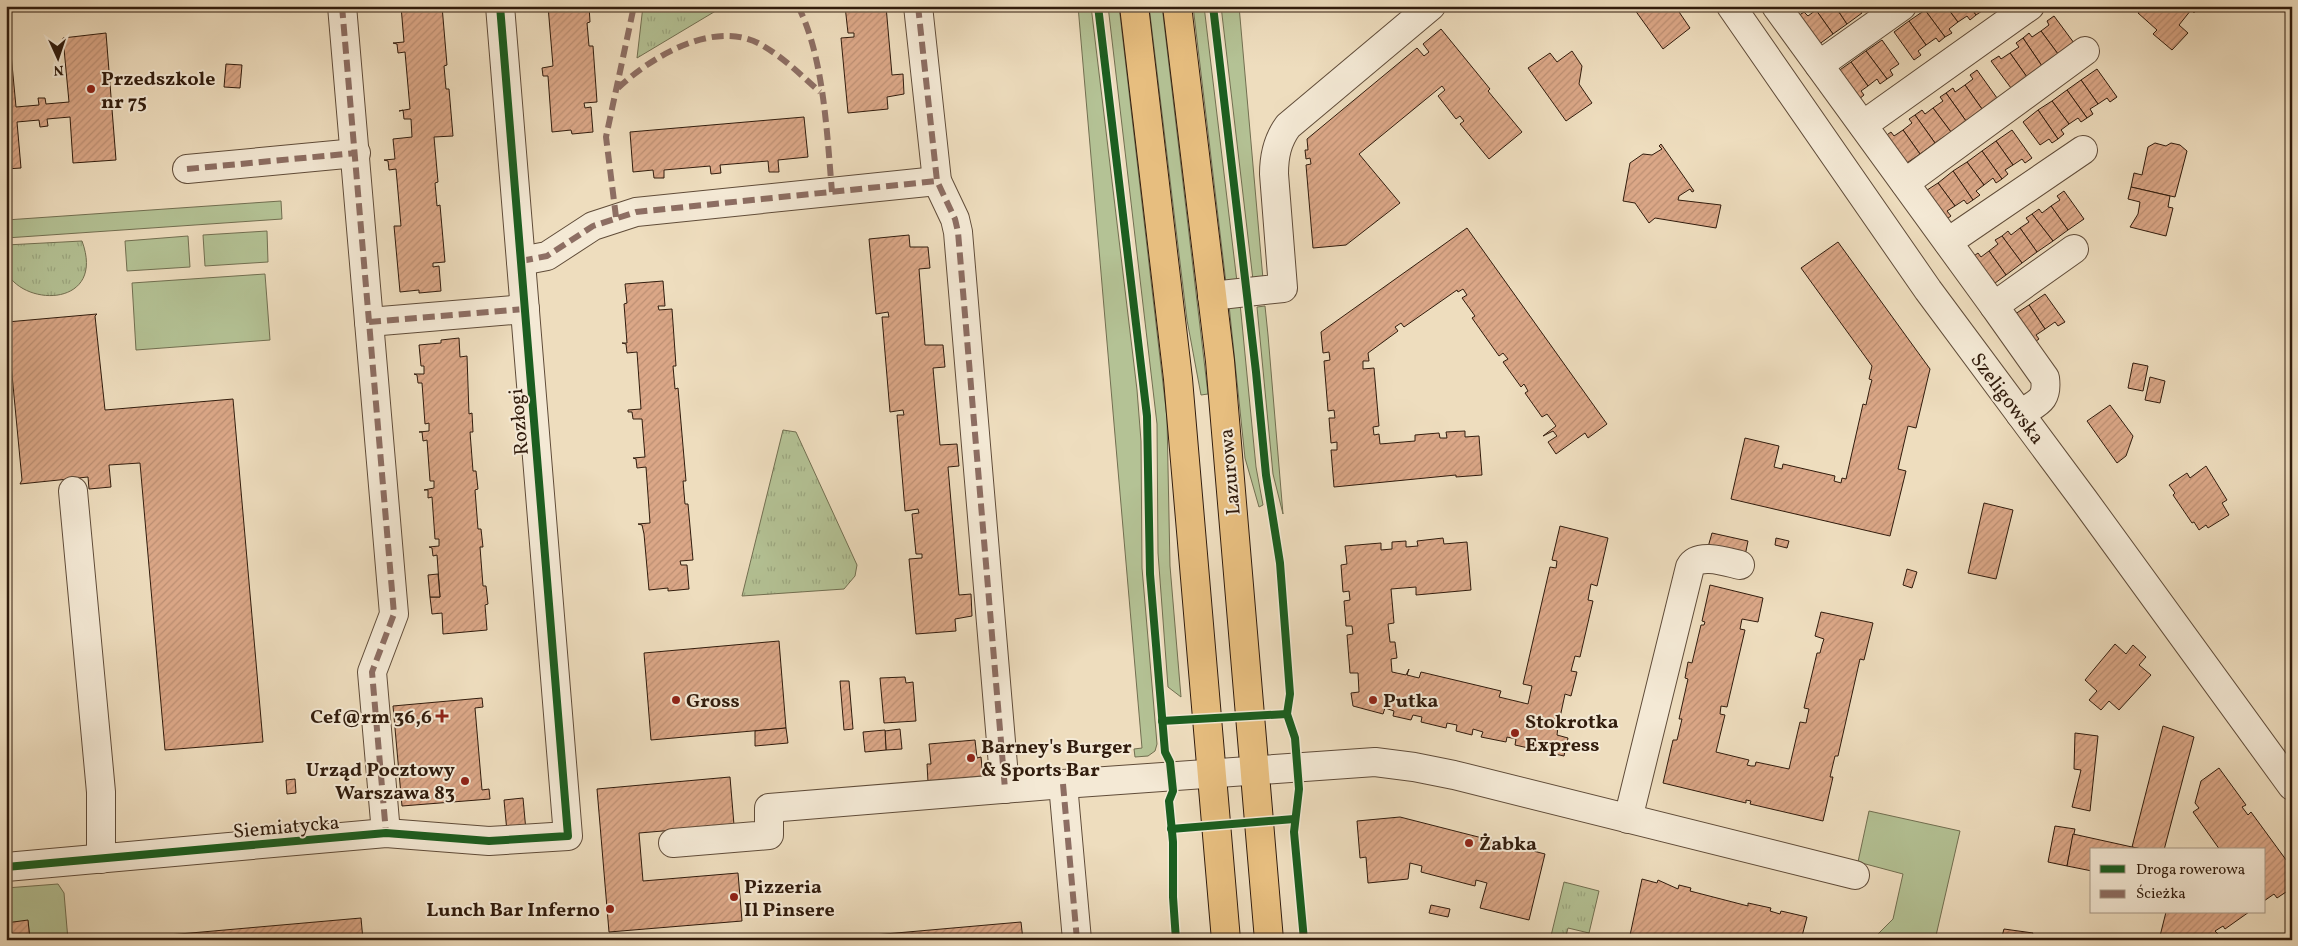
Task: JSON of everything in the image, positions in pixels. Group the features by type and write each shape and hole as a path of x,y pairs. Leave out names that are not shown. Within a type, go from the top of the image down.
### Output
{"main road":[{"name":"Lazurowa","path":"1134,6 1178,379 1226,940"},
{"name":"Lazurowa","path":"1177,6 1212,296 1256,770 1269,940"}],"street":[{"path":"342,6 394,614 372,672 386,833"},
{"name":"Rozłogi","path":"500,6 568,836"},
{"path":"918,6 937,181 955,219 958,232 1005,789"},
{"path":"1212,296 1283,288 1274,174 1274,158 1280,137 1288,126 1431,6"},
{"name":"Szeligowska","path":"1731,6 1928,290 2292,786"},
{"path":"1776,6 2045,378 2046,390 2044,398 2020,414"},
{"path":"1819,65 1902,6"},
{"path":"1863,125 2030,6"},
{"path":"1905,183 2085,51"},
{"path":"1948,242 2083,150"},
{"path":"187,169 356,153"},
{"path":"521,261 547,256 593,226 636,212 937,181"},
{"path":"1994,306 2074,249"},
{"path":"369,322 525,310"},
{"path":"73,491 101,792 101,859"},
{"path":"1628,819 1690,567 1697,561 1711,559 1740,565"},
{"path":"673,843 769,835 769,808 1063,784 1375,762 1414,767 1855,875"},
{"path":"1063,784 1077,940"},
{"name":"Siemiatycka","path":"6,867 386,833 489,841 568,836"}],"green space":[{"path":"643,6 724,6 637,58"},
{"path":"1078,6 1091,6 1137,390 1141,441 1142,568 1157,744 1155,751 1148,756 1135,757 1134,749 1142,748"},
{"path":"1108,6 1119,6 1167,418 1170,566 1181,697 1168,687 1158,553 1157,424"},
{"path":"1149,6 1162,6 1208,394 1201,395 1187,320"},
{"path":"1193,6 1204,6 1237,282 1226,283"},
{"path":"1221,6 1239,6 1263,279 1253,280"},
{"path":"281,201 282,219 6,238 6,220"},
{"path":"267,231 268,262 205,266 203,235"},
{"path":"188,236 190,267 127,271 125,241"},
{"path":"82,241 86,262 83,278 74,289 61,294 45,295 30,292 17,284 7,273 5,263 6,245"},
{"path":"265,274 270,340 136,350 132,283"},
{"path":"1240,303 1256,467 1263,505 1259,507 1245,458 1229,305"},
{"path":"1265,306 1283,514 1273,474 1257,307"},
{"path":"783,430 796,432 857,565 855,576 844,589 742,596"},
{"path":"1869,811 1960,831 1935,940 1872,940 1893,919 1903,874 1858,862"},
{"path":"1564,882 1599,891 1589,933 1568,928 1565,940 1550,940"},
{"path":"58,884 64,893 68,940 30,940 28,921 6,923 6,888"}],"building":[{"path":"401,6 442,6 447,65 444,66 446,89 449,89 453,136 434,137 438,182 435,183 437,206 440,205 445,262 433,263 433,267 439,266 441,291 419,293 419,290 400,292 394,226 401,226 396,169 389,170 388,161 384,160 395,159 393,139 412,137 411,119 404,119 403,110 410,109 405,52 398,53 397,44 393,43 404,42"},
{"path":"548,6 589,6 590,22 587,23 589,46 593,46 597,102 584,103 585,108 591,107 593,132 572,134 571,130 552,132 548,76 543,76 542,68 553,66"},
{"path":"845,6 886,6 892,75 903,74 904,94 887,97 888,109 848,113 841,38 854,37 854,33 848,33"},
{"path":"1632,6 1675,6 1690,28 1663,49"},
{"path":"1822,6 1835,6 1847,24 1833,34 1816,10"},
{"path":"1835,6 1857,6 1862,13 1847,24"},
{"path":"1930,6 1946,6 1958,22 1949,29 1952,33 1945,37 1925,10"},
{"path":"1946,6 1970,6 1976,15 1970,20 1967,16 1958,22"},
{"path":"1970,6 1980,6 1982,11 1976,15"},
{"path":"2143,6 2199,6 2194,13 2191,10 2179,25 2188,33 2172,50 2153,34 2157,30 2138,13"},
{"path":"1816,10 1833,34 1818,45 1798,16 1804,12 1808,16"},
{"path":"1925,10 1945,37 1939,42 1936,38 1926,45 1909,21"},
{"path":"2054,16 2074,43 2058,54 2041,31 2049,25 2047,21"},
{"path":"1909,21 1926,45 1918,51 1921,55 1914,60 1894,32"},
{"path":"1441,29 1522,132 1489,159 1460,124 1464,121 1460,116 1456,119 1438,96 1445,90 1442,86 1359,154 1400,203 1346,245 1313,248 1306,165 1311,164 1310,158 1306,159 1305,150 1308,150 1307,139 1417,48 1424,56 1429,52 1423,44"},
{"path":"2041,31 2058,54 2042,66 2023,38 2029,33 2032,37"},
{"path":"106,33 116,160 73,163 70,117 47,119 48,126 40,127 39,120 17,122 21,168 6,169 6,43 10,43 16,107 39,105 38,98 45,98 46,104 69,102 63,38"},
{"path":"2023,38 2042,66 2027,77 2010,53 2019,47 2016,43"},
{"path":"1882,40 1899,64 1890,70 1893,75 1887,79 1866,51"},
{"path":"1572,51 1582,66 1579,84 1592,103 1566,121 1528,68 1550,53 1557,62"},
{"path":"1866,51 1887,79 1880,84 1877,79 1868,86 1851,62"},
{"path":"2010,53 2027,77 2011,88 1991,61 1999,56 2001,59"},
{"path":"1851,62 1868,86 1861,91 1864,95 1858,100 1837,72"},
{"path":"226,64 242,65 240,88 224,87"},
{"path":"2097,69 2117,97 2110,102 2107,98 2098,104 2081,80"},
{"path":"1977,70 1997,98 1982,109 1965,85 1973,79 1970,75"},
{"path":"2081,80 2098,104 2090,109 2093,114 2087,118 2067,90"},
{"path":"1965,85 1982,109 1966,121 1946,93 1953,88 1955,92"},
{"path":"2067,90 2087,118 2081,122 2078,118 2069,124 2052,101"},
{"path":"1946,93 1966,121 1951,132 1933,108 1943,101 1940,97"},
{"path":"2052,101 2069,124 2061,130 2064,134 2058,139 2038,110"},
{"path":"1933,108 1951,132 1935,143 1915,115 1922,110 1925,114"},
{"path":"2038,110 2058,139 2052,143 2049,139 2040,145 2023,122"},
{"path":"1915,115 1935,143 1920,154 1903,130 1912,123 1909,119"},
{"path":"804,117 808,157 778,160 779,172 769,172 768,161 720,165 721,173 711,174 710,166 664,170 664,178 654,178 653,170 633,172 630,132"},
{"path":"1903,130 1920,154 1904,165 1884,137 1891,132 1894,136"},
{"path":"2012,130 2032,158 2025,163 2022,159 2013,165 1996,141"},
{"path":"1996,141 2013,165 2005,170 2008,174 2002,179 1982,151"},
{"path":"2155,143 2166,146 2171,143 2180,145 2187,151 2175,197 2131,187 2134,173 2142,175 2148,147"},
{"path":"1661,144 1694,191 1692,192 1690,189 1679,196 1678,200 1721,205 1716,228 1655,218 1649,223 1635,203 1623,201 1630,163 1643,154 1652,155 1662,149 1659,146"},
{"path":"1982,151 2002,179 1996,183 1993,178 1984,185 1967,162"},
{"path":"1967,162 1984,185 1976,191 1980,195 1973,200 1953,171"},
{"path":"1953,171 1973,200 1967,204 1964,200 1955,206 1938,183"},
{"path":"1938,183 1955,206 1947,211 1951,216 1944,221 1924,192"},
{"path":"2131,187 2170,196 2168,207 2173,208 2166,236 2130,227 2138,214 2140,202 2128,199"},
{"path":"2064,191 2084,219 2068,230 2051,206 2060,200 2057,196"},
{"path":"2051,206 2068,230 2053,241 2032,214 2039,209 2042,213"},
{"path":"2032,214 2053,241 2037,252 2020,228 2029,222 2026,218"},
{"path":"1467,228 1607,424 1588,438 1585,433 1556,454 1548,442 1557,436 1553,431 1543,436 1556,426 1547,414 1542,417 1525,393 1528,391 1524,384 1521,387 1503,362 1508,359 1503,353 1499,356 1472,318 1475,316 1462,298 1467,295 1463,289 1458,292 1457,290 1404,327 1401,323 1395,327 1398,331 1368,353 1369,361 1363,361 1363,369 1374,368 1379,426 1373,427 1374,435 1379,434 1380,444 1415,441 1415,435 1439,433 1440,438 1447,438 1446,432 1465,431 1465,437 1479,436 1482,475 1456,477 1456,475 1334,487 1331,450 1337,450 1337,442 1331,443 1329,418 1335,418 1334,410 1328,411 1324,361 1330,360 1329,352 1323,353 1321,332"},
{"path":"2020,228 2037,252 2022,263 2002,236 2008,231 2011,235"},
{"path":"909,235 910,247 928,247 930,268 919,269 925,345 943,345 945,367 933,368 940,445 957,444 959,466 948,467 959,595 971,594 972,616 955,619 956,631 916,634 909,559 922,558 922,554 916,554 912,514 919,513 918,509 905,511 897,415 904,415 903,410 890,412 882,317 889,317 888,312 876,314 869,239"},
{"path":"2002,236 2022,263 2006,275 1989,251 1998,244 1995,240"},
{"path":"1838,242 1930,369 1916,428 1908,426 1898,469 1906,471 1890,536 1731,499 1745,438 1779,446 1774,467 1782,469 1783,464 1835,476 1834,481 1841,483 1842,478 1846,479 1863,404 1866,405 1872,380 1869,379 1872,366 1801,268"},
{"path":"1989,251 2006,275 1991,286 1971,258 1978,253 1981,257"},
{"path":"663,281 665,306 658,306 659,310 672,309 676,366 673,366 675,389 678,388 686,481 683,481 685,504 688,504 693,560 680,561 681,565 687,565 689,589 668,591 668,588 649,590 644,534 642,525 638,524 650,523 646,467 637,468 636,459 633,458 645,457 642,419 633,419 632,412 628,412 628,410 641,409 637,352 627,353 626,344 622,343 627,343 624,304 627,303 625,284"},
{"path":"2045,294 2065,322 2058,326 2055,322 2045,329 2029,305"},
{"path":"2029,305 2045,329 2036,335 2039,339 2032,344 2012,316"},
{"path":"97,314 95,316 105,410 233,399 263,742 165,750 140,463 109,465 111,487 89,489 88,477 20,484 22,480 7,322"},
{"path":"459,338 460,357 467,356 469,414 472,413 473,432 470,432 473,471 476,471 478,489 475,490 478,529 481,529 483,547 480,547 483,586 486,586 488,604 485,605 487,630 443,634 442,613 432,614 430,597 440,597 437,555 433,556 432,548 429,547 439,546 439,539 435,539 432,497 428,498 428,490 424,490 434,488 434,481 430,481 427,440 423,441 422,432 419,432 429,431 429,423 425,424 422,383 418,383 417,375 414,374 424,374 424,366 421,366 419,345 441,343 441,340"},
{"path":"2133,363 2148,366 2143,391 2128,388"},
{"path":"2150,377 2165,381 2160,403 2145,400"},
{"path":"2110,405 2133,436 2126,456 2117,463 2087,421"},
{"path":"2206,466 2227,500 2222,503 2229,515 2208,528 2206,525 2199,530 2173,495 2175,493 2169,485 2187,473 2190,478"},
{"path":"1984,503 2013,510 1996,579 1968,573"},
{"path":"1560,526 1608,538 1597,586 1591,584 1588,600 1593,601 1580,657 1575,656 1571,671 1577,672 1571,696 1565,694 1558,727 1557,735 1568,738 1564,756 1515,745 1516,739 1507,737 1506,742 1481,737 1483,732 1473,729 1472,735 1456,731 1457,725 1447,723 1446,728 1421,722 1422,717 1413,715 1411,720 1393,716 1394,711 1385,708 1383,714 1353,706 1351,693 1359,692 1358,673 1350,673 1347,635 1353,634 1352,626 1346,626 1344,601 1350,600 1349,591 1343,592 1341,565 1347,564 1345,546 1381,543 1381,550 1392,549 1392,542 1406,541 1406,547 1418,546 1417,541 1443,538 1444,544 1467,542 1471,590 1416,595 1416,587 1391,589 1394,623 1388,624 1390,642 1395,642 1397,658 1391,659 1392,672 1406,675 1409,669 1407,675 1419,678 1421,672 1501,691 1499,697 1528,704 1532,686 1523,684 1550,567 1556,568 1557,561 1552,560"},
{"path":"1712,533 1748,541 1745,556 1708,547"},
{"path":"1776,538 1789,541 1787,548 1775,545"},
{"path":"1907,569 1917,572 1912,588 1903,585"},
{"path":"438,574 440,597 430,597 428,575"},
{"path":"1710,585 1763,598 1758,622 1742,619 1740,629 1745,630 1727,707 1721,706 1720,714 1725,715 1716,752 1749,760 1747,765 1751,766 1755,766 1756,762 1789,769 1800,722 1806,723 1809,709 1804,708 1817,653 1820,653 1824,639 1815,636 1821,612 1873,623 1864,660 1860,659 1838,756 1835,756 1830,777 1833,777 1823,821 1750,804 1751,801 1746,800 1746,803 1663,783 1673,740 1677,740 1682,719 1679,719 1688,679 1685,678 1688,662 1692,663 1701,625 1704,625 1705,622 1702,621"},
{"path":"779,641 786,728 651,740 644,653"},
{"path":"2115,644 2126,654 2133,645 2146,657 2139,665 2151,675 2119,710 2109,701 2101,710 2089,700 2097,691 2085,680"},
{"path":"905,677 906,683 913,682 916,721 884,723 880,678"},
{"path":"840,681 849,681 853,729 844,730"},
{"path":"482,698 483,707 475,708 482,790 489,789 490,799 402,806 393,706"},
{"path":"2163,726 2194,737 2165,848 2132,847"},
{"path":"786,728 788,743 755,746 755,731"},
{"path":"900,729 902,749 886,750 885,731"},
{"path":"885,730 886,750 865,752 863,732"},
{"path":"2075,733 2098,736 2090,811 2072,807 2081,770 2074,769"},
{"path":"975,740 977,758 981,757 983,777 928,782 927,764 931,764 929,744"},
{"path":"2219,768 2246,805 2242,807 2248,815 2251,812 2292,868 2292,888 2277,898 2274,894 2266,900 2266,848 2219,848 2193,812 2199,808 2195,803 2201,781"},
{"path":"730,777 734,825 639,833 643,881 738,873 742,921 609,932 597,789"},
{"path":"295,779 296,793 287,794 286,780"},
{"path":"523,798 526,831 507,832 504,800"},
{"path":"1400,817 1545,854 1529,920 1480,908 1487,883 1476,880 1475,886 1421,872 1422,866 1410,863 1408,879 1368,883 1366,857 1360,858 1357,821"},
{"path":"2055,826 2075,829 2067,866 2048,862"},
{"path":"2073,834 2137,848 2090,848 2090,871 2067,866"},
{"path":"1642,879 1657,883 1658,880 1678,889 1679,885 1691,888 1690,891 1748,906 1748,903 1771,908 1770,911 1780,914 1781,911 1807,917 1801,940 1693,940 1679,936 1678,940 1629,940"},
{"path":"1431,905 1450,909 1448,917 1429,913"},
{"path":"2166,914 2246,914 2225,929 2223,926 2215,931 2219,935 2211,940 2159,940"},
{"path":"361,918 363,940 168,940 168,935"},
{"path":"28,920 30,940 6,940 6,923"},
{"path":"1021,922 1023,940 828,940 828,939"},
{"path":"2004,929 2033,933 2032,935 2048,940 2001,940"}],"marked path":[{"path":"342,6 394,614 372,672 386,833"},
{"path":"616,217 606,137 634,6"},
{"path":"798,6 807,26 819,72 826,122 832,192"},
{"path":"918,6 937,181 955,219 958,232 1005,789"},
{"path":"618,88 632,76 665,54 684,45 723,36 742,37 760,44 784,60 820,92"},
{"path":"187,169 356,153"},
{"path":"521,261 547,256 593,226 636,212 937,181"},
{"path":"369,322 525,309"},
{"path":"1063,784 1077,940"}],"cycle path":[{"path":"6,867 386,833 489,841 568,836 500,6"},
{"path":"1098,6 1147,416 1150,574 1165,752 1170,762 1173,791 1169,801 1173,842 1173,897 1176,940"},
{"path":"1213,6 1256,372 1266,475 1280,563 1290,694 1287,714 1295,738 1299,789 1294,832 1304,940"},
{"path":"1162,721 1287,714"},
{"path":"1171,829 1294,819"}],"place":[{"name":"Przedszkole nr 75","path":"91,89"},
{"name":"Gross","path":"676,700"},
{"name":"Putka","path":"1373,700"},
{"name":"Cef@rm 36,6","path":"442,716"},
{"name":"Stokrotka Express","path":"1515,733"},
{"name":"Barney's Burger & Sports Bar","path":"971,758"},
{"name":"Urząd Pocztowy Warszawa 83","path":"465,781"},
{"name":"Żabka","path":"1469,843"},
{"name":"Pizzeria Il Pinsere","path":"734,897"},
{"name":"Lunch Bar Inferno","path":"610,909"}]}
